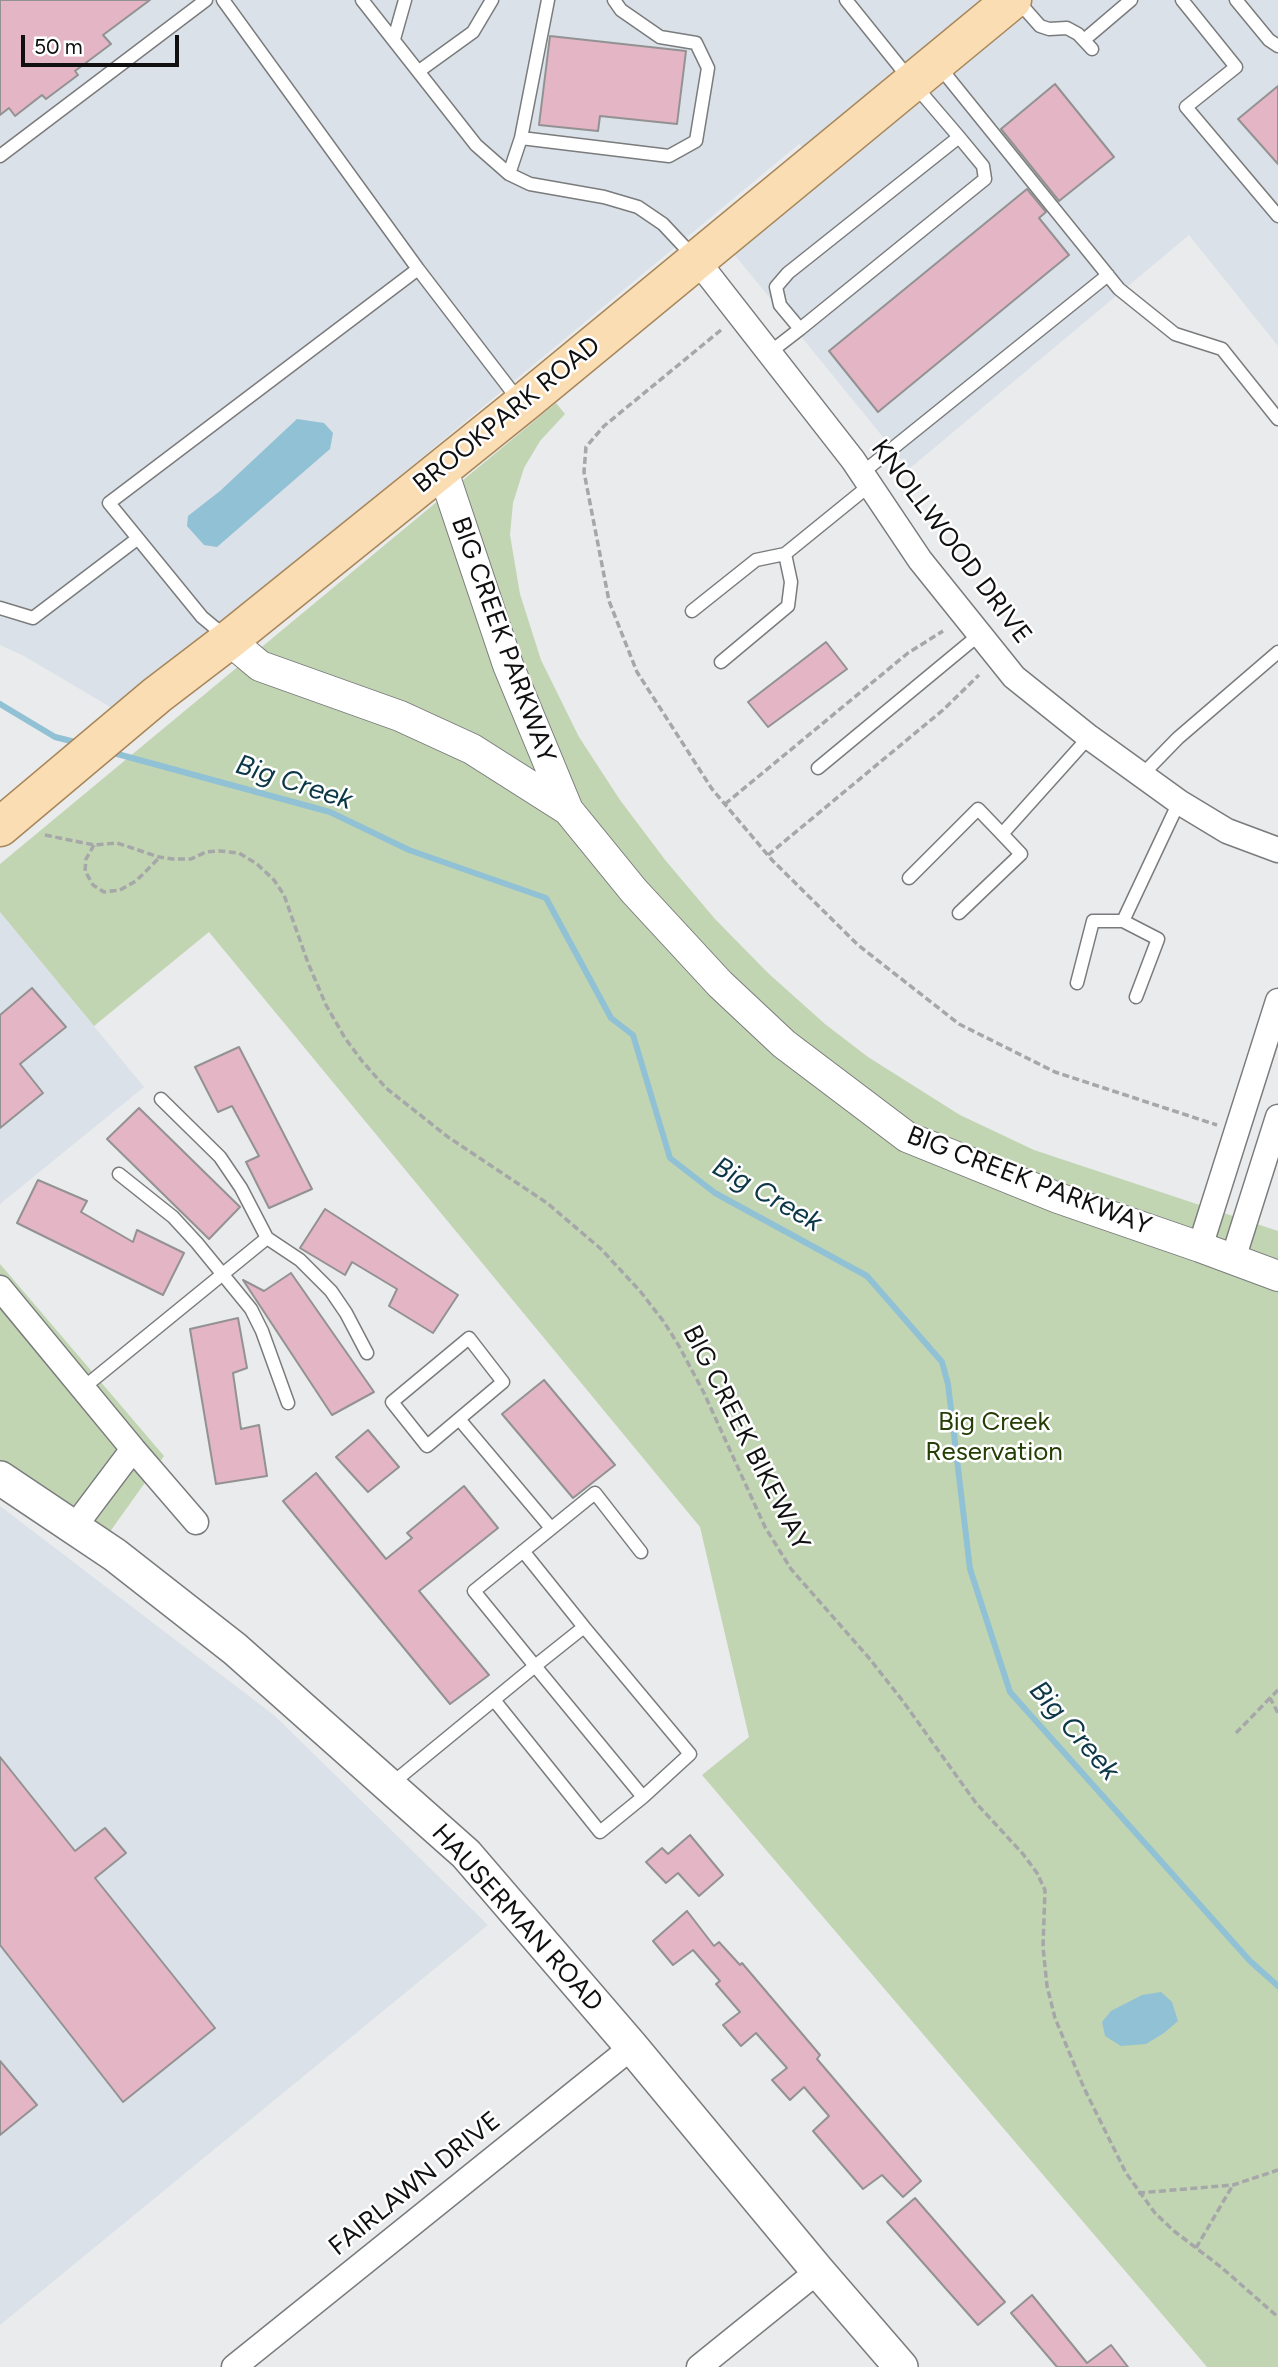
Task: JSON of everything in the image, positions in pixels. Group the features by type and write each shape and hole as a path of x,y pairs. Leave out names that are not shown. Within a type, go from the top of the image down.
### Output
{"main road":[{"name":"BROOKPARK ROAD","path":"23,822 157,695 522,404 1012,0"},
{"name":"HAUSERMAN ROAD","path":"0,1478 75,1526 235,1649 466,1854 901,2367"}],"street":[{"name":"KNOLLWOOD DRIVE","path":"696,259 866,479 920,560 1014,677 1089,737 1179,802 1227,831 1278,850"},
{"name":"BIG CREEK PARKWAY","path":"442,468 508,665 568,810 634,891 720,984 784,1044 907,1137 1058,1198 1278,1276"},
{"name":"BIG CREEK PARKWAY","path":"229,640 260,666 400,716 472,749 568,810"},
{"path":"1200,1247 1278,1001"},
{"path":"1233,1259 1278,1118 1239,1121"},
{"path":"0,1288 196,1522"},
{"path":"75,1526 133,1449"},
{"name":"FAIRLAWN DRIVE","path":"234,2367 632,2047"},
{"path":"699,2367 818,2271"}],"lane":[{"path":"0,156 206,0"},
{"path":"223,0 418,269 522,404"},
{"path":"362,0 476,145 509,174 530,184 604,197 638,207 663,224 696,259"},
{"path":"394,39 405,0"},
{"path":"419,71 472,32 492,0"},
{"path":"509,174 521,138 548,0"},
{"path":"521,138 668,156 696,141 708,68 696,43 660,37 621,10 614,0"},
{"path":"846,0 924,72 1119,289 1175,334 1222,349 1278,419"},
{"path":"1017,0 1040,26 1049,29 1067,28 1088,45 1131,0"},
{"path":"1182,0 1236,67 1186,107 1278,216"},
{"path":"1236,0 1269,40 1278,46"},
{"path":"769,353 985,179 983,166 959,137 924,72"},
{"path":"800,328 780,305 776,286 788,273 959,137"},
{"path":"229,640 202,617 109,503 418,269"},
{"path":"692,611 756,560 785,554 866,479 1108,275"},
{"path":"0,608 33,618 137,539"},
{"path":"721,662 788,606 791,582 785,554"},
{"path":"818,768 980,634"},
{"path":"1141,776 1178,738 1278,652"},
{"path":"1002,834 1089,737"},
{"path":"1124,921 1179,802"},
{"path":"909,878 978,809 1021,855 959,913"},
{"path":"1077,983 1093,921 1124,921 1158,939 1136,997"},
{"path":"161,1100 220,1157 241,1188 267,1238 300,1260 331,1291 367,1353"},
{"path":"119,1174 173,1217 251,1309 262,1331 288,1403"},
{"path":"83,1388 267,1238"},
{"path":"468,1338 503,1382 459,1419 427,1446 392,1402 468,1338"},
{"path":"459,1419 551,1528"},
{"path":"641,1552 595,1493 474,1591 643,1797"},
{"path":"494,1700 600,1832 690,1754 523,1551"},
{"path":"390,1785 584,1627"}],"path":[{"path":"721,330 604,426 586,447 584,472 609,601 636,672 712,789 768,855 858,945 959,1024 1055,1072 1239,1121"},
{"path":"725,804 908,653 943,631"},
{"path":"768,855 943,710 979,675"},
{"name":"BIG CREEK BIKEWAY","path":"23,822 94,845 117,843 159,858 191,859 206,852 220,850 239,853 257,863 284,895 307,963 345,1038 386,1088 448,1137 547,1203 601,1249 640,1291 664,1322 704,1393 765,1527 791,1569 869,1658 976,1803 1037,1873 1045,1890 1043,1947 1046,1986 1055,2018 1066,2049 1106,2135 1138,2193 1164,2222 1278,2317"},
{"path":"94,845 86,859 85,871 93,884 104,892 120,890 135,881 159,858"},
{"path":"1236,1733 1278,1690"},
{"path":"1270,1698 1278,1713"},
{"path":"1138,2193 1233,2185 1278,2170"},
{"path":"1196,2248 1233,2185"}],"shaded area":[{"path":"0,0 989,0 807,151 799,144 117,711 24,656 0,645"},
{"path":"1031,0 1278,0 1278,346 1189,235 909,469 734,254"},
{"path":"0,912 144,1087 0,1204"},
{"path":"0,1506 275,1716 488,1925 0,2325"}],"green space":[{"name":"Big Creek Reservation","path":"556,403 565,414 540,441 524,468 513,503 510,535 520,594 541,660 579,737 620,800 666,861 715,919 768,973 825,1024 868,1057 960,1115 1034,1150 1278,1231 1278,2367 1207,2367 702,1775 749,1737 700,1527 209,932 94,1026 0,912 0,864"},
{"path":"0,1264 164,1456 109,1533 0,1464"}],"water":[{"path":"297,419 324,423 333,433 330,449 217,547 204,545 187,526 188,516 220,491"},
{"path":"1161,1992 1172,2002 1178,2021 1164,2033 1146,2044 1121,2046 1105,2036 1102,2022 1111,2011 1142,1995"}],"building":[{"path":"0,0 150,0 103,35 111,44 75,71 78,75 46,99 42,95 15,116 9,108 0,115"},
{"path":"550,36 686,51 677,124 600,116 598,131 539,125"},
{"path":"1055,84 1114,157 1059,201 1001,129"},
{"path":"1278,86 1278,164 1238,119"},
{"path":"1027,189 1046,212 1039,218 1069,255 878,412 829,351"},
{"path":"826,642 847,669 768,727 748,702"},
{"path":"32,988 66,1027 20,1064 43,1093 0,1128 0,1015"},
{"path":"239,1047 312,1189 269,1208 246,1162 259,1156 232,1106 218,1112 195,1067"},
{"path":"139,1108 240,1207 209,1239 107,1139"},
{"path":"38,1180 87,1201 81,1212 133,1242 137,1230 184,1253 163,1295 17,1223"},
{"path":"325,1209 458,1295 433,1333 389,1306 397,1289 352,1262 345,1275 300,1248"},
{"path":"291,1273 374,1392 332,1415 243,1280 264,1291"},
{"path":"238,1318 247,1368 233,1373 241,1429 259,1425 267,1476 216,1484 190,1329"},
{"path":"544,1380 615,1465 573,1498 502,1414"},
{"path":"368,1430 399,1467 368,1492 336,1457"},
{"path":"316,1473 386,1559 412,1538 407,1533 464,1486 498,1528 419,1591 489,1675 450,1704 283,1501"},
{"path":"0,1757 75,1851 105,1828 126,1853 95,1878 215,2028 123,2102 0,1945"},
{"path":"690,1835 723,1875 699,1896 678,1873 666,1883 646,1862 662,1848 668,1854"},
{"path":"687,1911 714,1946 719,1942 740,1965 742,1963 820,2055 817,2059 921,2181 903,2197 882,2175 863,2189 813,2131 829,2116 804,2087 790,2100 772,2080 787,2068 756,2033 741,2046 723,2025 740,2012 716,1984 720,1981 693,1950 673,1965 653,1941"},
{"path":"0,2061 37,2105 0,2135"},
{"path":"915,2198 1005,2302 978,2325 887,2222"},
{"path":"1032,2295 1087,2363 1111,2345 1128,2367 1057,2367 1011,2313"}],"waterway":[{"name":"Big Creek","path":"0,704 55,737 79,743"},
{"name":"Big Creek","path":"110,752 330,812 409,850 546,898 611,1018 633,1035 670,1158 715,1193 867,1276 942,1362 948,1384 970,1569 1010,1692 1250,1961 1278,1986"}]}
